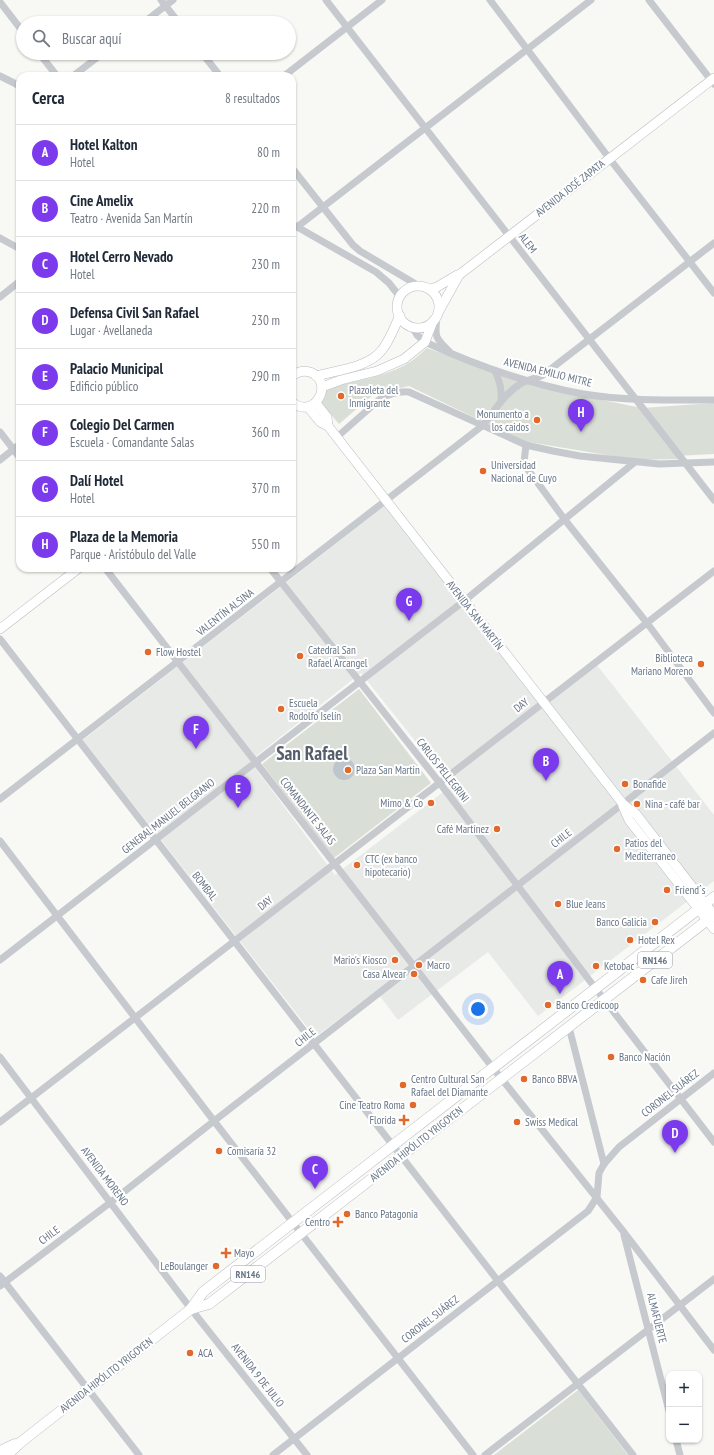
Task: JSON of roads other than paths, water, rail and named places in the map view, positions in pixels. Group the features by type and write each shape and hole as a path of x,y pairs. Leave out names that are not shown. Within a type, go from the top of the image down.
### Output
{"highway":[{"name":"RN146","path":"702,907 714,898"},
{"name":"AVENIDA HIPÓLITO YRIGOYEN","path":"7,1455 87,1389 191,1309 203,1292 702,907"},
{"name":"AVENIDA HIPÓLITO YRIGOYEN","path":"191,1309 209,1304 712,916"},
{"name":"AVENIDA HIPÓLITO YRIGOYEN","path":"0,1450 21,1442"}],"main road":[{"name":"AVENIDA JOSÉ ZAPATA","path":"322,387 391,366 414,352 424,342 436,316 459,275 609,158 713,81"},
{"path":"430,290 459,275"},
{"path":"419,286 430,290 437,299 436,316 424,327 412,327 407,325 400,316 398,310 400,297 408,289 419,286"},
{"path":"316,376 352,367 366,362 376,356 383,349 400,316"},
{"path":"296,373 306,371 316,376 322,387 320,398 312,405 299,407 296,406"},
{"name":"AVENIDA SAN MARTÍN","path":"312,405 320,422 328,426 337,437 623,804 636,814 702,907 712,916 714,929"},
{"path":"0,629 74,572"}],"street":[{"path":"150,16 163,3 173,0"},
{"name":"ALEM","path":"326,0 714,500"},
{"path":"289,72 382,0"},
{"path":"490,0 609,158 714,293"},
{"path":"296,225 323,207 591,0"},
{"path":"649,0 713,81"},
{"path":"0,2 16,23"},
{"path":"163,3 173,16"},
{"path":"45,60 54,72"},
{"path":"78,72 94,60"},
{"path":"207,60 217,72"},
{"path":"0,76 16,84"},
{"path":"296,173 360,251 419,286"},
{"path":"296,227 376,272 389,283 400,297"},
{"path":"0,238 16,247"},
{"name":"VALENTÍN ALSINA","path":"296,570 482,426 491,416 501,400 519,384 543,375 714,243"},
{"path":"0,297 16,284"},
{"name":"AVENIDA EMILIO MITRE","path":"436,316 436,336 438,341 452,354"},
{"name":"AVENIDA EMILIO MITRE","path":"412,327 424,342 495,371 529,381 583,394 637,400 714,400"},
{"path":"495,371 501,384 501,400"},
{"path":"337,437 386,395 409,392 526,445 580,456 635,462 659,464 714,462"},
{"path":"0,432 16,453"},
{"path":"526,445 524,462 526,467 565,520 647,623 714,713"},
{"path":"0,460 16,447"},
{"name":"GENERAL MANUEL BELGRANO","path":"0,960 464,601 635,462"},
{"name":"DAY","path":"0,1122 714,571"},
{"name":"COMANDANTE SALAS","path":"109,572 493,1068 597,1197 714,1350"},
{"name":"CARLOS PELLEGRINI","path":"273,572 439,782 604,1000 714,1142"},
{"name":"VALENTÍN ALSINA","path":"0,799 294,572"},
{"name":"BOMBAL","path":"0,639 633,1455"},
{"name":"CHILE","path":"2,1282 111,1202 714,733"},
{"path":"0,841 214,1121 474,1455"},
{"path":"568,1027 604,1164 599,1174 597,1197"},
{"name":"AVENIDA MORENO","path":"0,1057 191,1309"},
{"name":"CORONEL SUÁREZ","path":"604,1164 618,1147 714,1073"},
{"name":"CORONEL SUÁREZ","path":"273,1455 588,1210 597,1197"},
{"name":"ALMAFUERTE","path":"623,1231 668,1407"},
{"path":"486,1455 714,1279"},
{"path":"2,1282 139,1455"},
{"name":"AVENIDA 9 DE JULIO","path":"191,1309 307,1455"},
{"path":"677,1443 680,1455"}],"place":[{"name":"Plazoleta del Inmigrante","path":"341,396"},
{"name":"Monumento a los caidos","path":"537,420"},
{"name":"Plaza de la Memoria","path":"581,432"},
{"name":"Universidad Nacional de Cuyo","path":"483,471"},
{"name":"Dalí Hotel","path":"409,621"},
{"name":"Flow Hostel","path":"148,652"},
{"name":"Catedral San Rafael Arcangel","path":"300,656"},
{"name":"Biblioteca Mariano Moreno","path":"701,664"},
{"name":"Escuela Rodolfo Iselín","path":"281,709"},
{"name":"Colegio Del Carmen","path":"196,749"},
{"name":"Plaza San Martin","path":"348,770"},
{"name":"Cine Amelix","path":"546,781"},
{"name":"Bonafide","path":"625,784"},
{"name":"Mimo & Co","path":"431,803"},
{"name":"Nina - café bar","path":"637,804"},
{"name":"Palacio Municipal","path":"238,808"},
{"name":"Café Martínez","path":"497,829"},
{"name":"Patios del Mediterraneo","path":"617,849"},
{"name":"CTC (ex banco hipotecario)","path":"357,865"},
{"name":"Friend´s","path":"667,890"},
{"name":"Blue Jeans","path":"558,904"},
{"name":"Banco Galicia","path":"655,922"},
{"name":"Hotel Rex","path":"630,940"},
{"name":"Mario's Kiosco","path":"395,960"},
{"name":"Macro","path":"419,965"},
{"name":"Ketobac","path":"596,966"},
{"name":"Casa Alvear","path":"414,974"},
{"name":"Cafe Jireh","path":"643,980"},
{"name":"Hotel Kalton","path":"560,994"},
{"name":"Banco Credicoop","path":"548,1005"},
{"name":"Banco Nación","path":"611,1057"},
{"name":"Banco BBVA","path":"524,1079"},
{"name":"Centro Cultural San Rafael del Diamante","path":"403,1085"},
{"name":"Cine Teatro Roma","path":"413,1105"},
{"name":"Florida","path":"404,1120"},
{"name":"Swiss Medical","path":"517,1122"},
{"name":"Comisaría 32","path":"219,1151"},
{"name":"Defensa Civil San Rafael","path":"675,1153"},
{"name":"Hotel Cerro Nevado","path":"315,1189"},
{"name":"Banco Patagonia","path":"347,1214"},
{"name":"Centro","path":"338,1222"},
{"name":"Mayo","path":"226,1253"},
{"name":"LeBoulanger","path":"216,1266"},
{"name":"ACA","path":"190,1353"}],"district":[{"name":"San Rafael","path":"312,753"}]}
